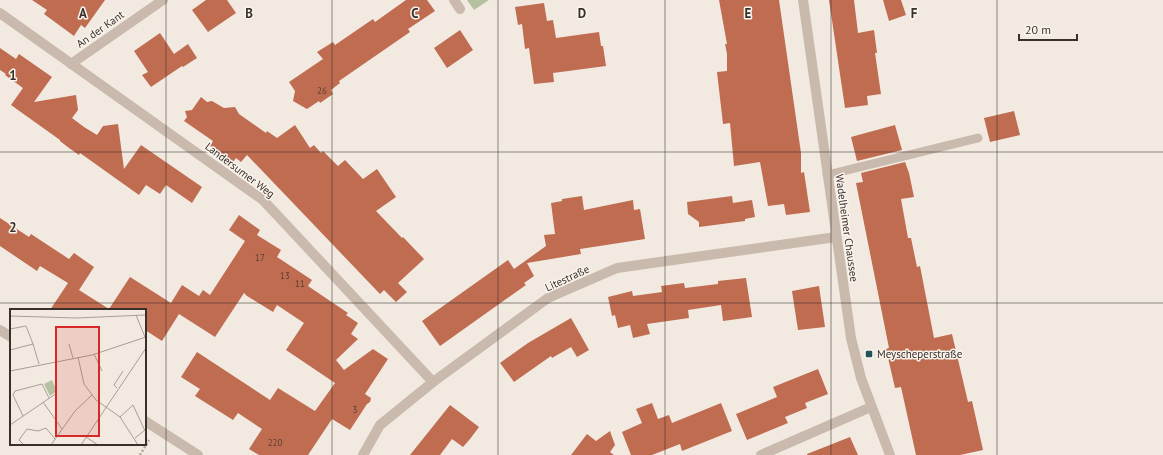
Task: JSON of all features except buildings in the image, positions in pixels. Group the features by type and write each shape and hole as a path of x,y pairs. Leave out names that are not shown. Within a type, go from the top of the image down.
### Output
{"street":[{"name":"An der Kant","path":"71,64 163,0"},
{"path":"454,0 460,9"},
{"name":"Wadelheimer Chaussee","path":"802,0 851,338 861,378 890,455"},
{"name":"Landersumer Weg","path":"0,13 263,200 433,382"},
{"name":"Litestraße","path":"363,455 380,425 433,382 548,298 617,268 836,237"},
{"path":"0,330 10,336"},
{"path":"761,455 871,407"},
{"path":"146,422 198,455"}],"lane":[{"path":"827,175 978,138"}],"green space":[{"path":"467,0 489,0 474,10"}],"place":[{"name":"Meyscheperstraße","path":"869,354"}]}
